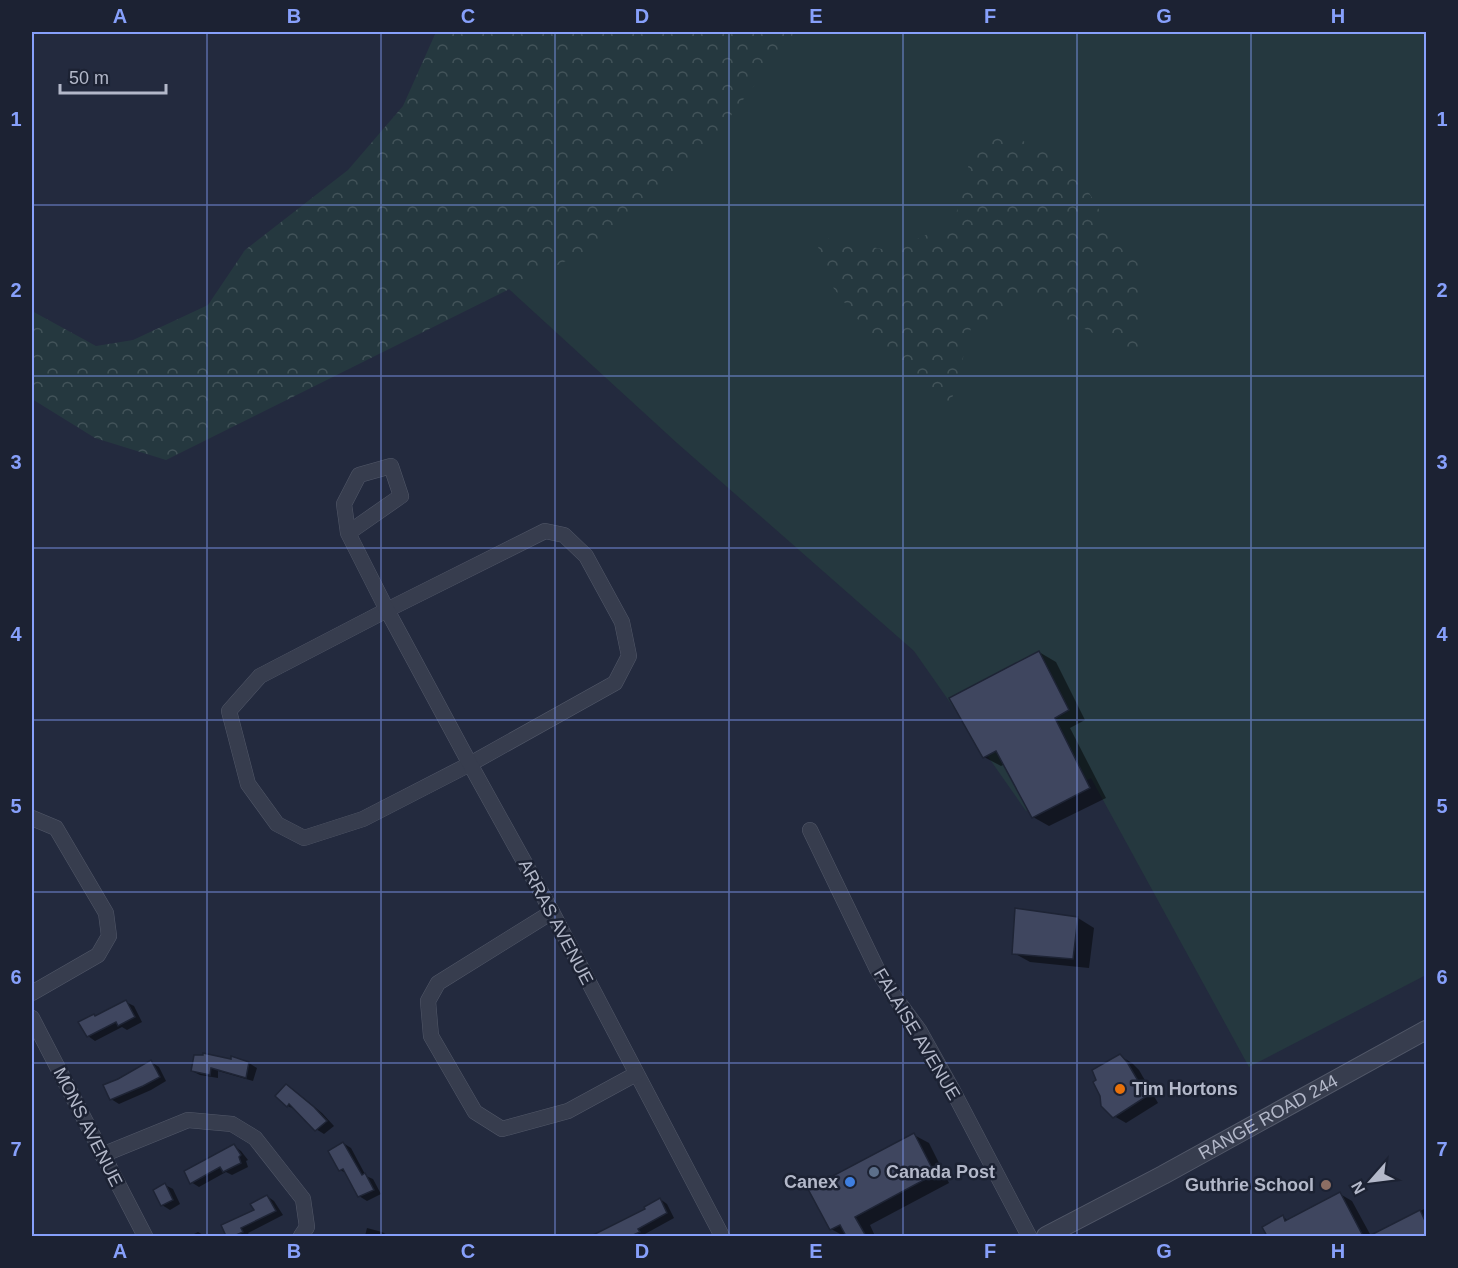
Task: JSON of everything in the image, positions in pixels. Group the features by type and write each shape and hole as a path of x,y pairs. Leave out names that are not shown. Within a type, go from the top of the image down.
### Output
{"street":[{"name":"ARRAS AVENUE","path":"348,533 401,496 391,466 359,475 344,504 348,533 387,610 552,912 717,1235"},
{"path":"545,531 564,535 586,556 622,622 629,656 615,683 470,764 363,819 304,838 277,824 248,784 229,711 260,676 387,610 545,531"},
{"path":"32,818 56,828 106,913 109,936 98,955 32,993"},
{"name":"FALAISE AVENUE","path":"810,830 877,969 919,1030 1029,1236"},
{"path":"552,912 438,983 428,1001 431,1036 475,1112 502,1129 568,1111 636,1074"},
{"name":"MONS AVENUE","path":"32,1018 145,1236"},
{"name":"RANGE ROAD 244","path":"1046,1236 1163,1175 1426,1030"},
{"path":"102,1155 188,1120 232,1124 255,1138 303,1199 307,1227 301,1236"}],"green space":[{"path":"436,32 795,32 713,139 608,240 166,460 95,438 32,399 32,311 96,346 133,340 208,305 245,250 348,170 403,106"},
{"path":"480,32 1426,32 1426,975 1249,1067 1091,778 1026,811 914,651 677,443 378,169"},
{"path":"1007,133 1074,167 1122,249 1141,266 1141,358 1027,299 971,328 950,406 889,360 834,289 817,244 830,238 891,251 954,222 973,148"}],"building":[{"path":"1039,651 1069,710 1055,718 1090,788 1032,818 996,751 983,758 949,698"},
{"path":"1015,908 1078,917 1073,959 1012,954"},
{"path":"126,1000 135,1017 118,1026 116,1022 87,1037 78,1022"},
{"path":"203,1053 231,1059 231,1056 249,1062 246,1078 211,1068 210,1075 191,1071 194,1055 203,1055"},
{"name":"Tim Hortons","path":"1120,1054 1147,1096 1113,1118 1101,1106 1100,1096 1093,1082 1096,1080 1092,1070"},
{"path":"151,1060 160,1077 110,1100 103,1085"},
{"path":"286,1084 327,1121 315,1131 289,1104 287,1107 275,1096"},
{"path":"914,1133 935,1174 855,1217 866,1236 846,1236 840,1225 830,1230 808,1189"},
{"path":"343,1142 362,1175 365,1173 374,1190 358,1197 343,1169 339,1171 328,1151"},
{"path":"234,1144 241,1155 239,1157 241,1163 223,1172 220,1167 190,1184 184,1171"},
{"path":"165,1183 173,1200 161,1206 153,1190"},
{"path":"1340,1192 1363,1236 1267,1236 1262,1227 1283,1215 1285,1221"},
{"path":"267,1195 276,1211 241,1228 243,1232 234,1236 226,1236 221,1225 254,1210 250,1204"},
{"path":"660,1198 667,1213 638,1229 640,1232 631,1236 591,1236 645,1209 644,1207"},
{"path":"1420,1210 1426,1223 1426,1236 1369,1236"}],"place":[{"name":"Tim Hortons","path":"1120,1089"},
{"name":"Canada Post","path":"874,1172"},
{"name":"Canex","path":"850,1182"},
{"name":"Guthrie School","path":"1326,1185"}]}
